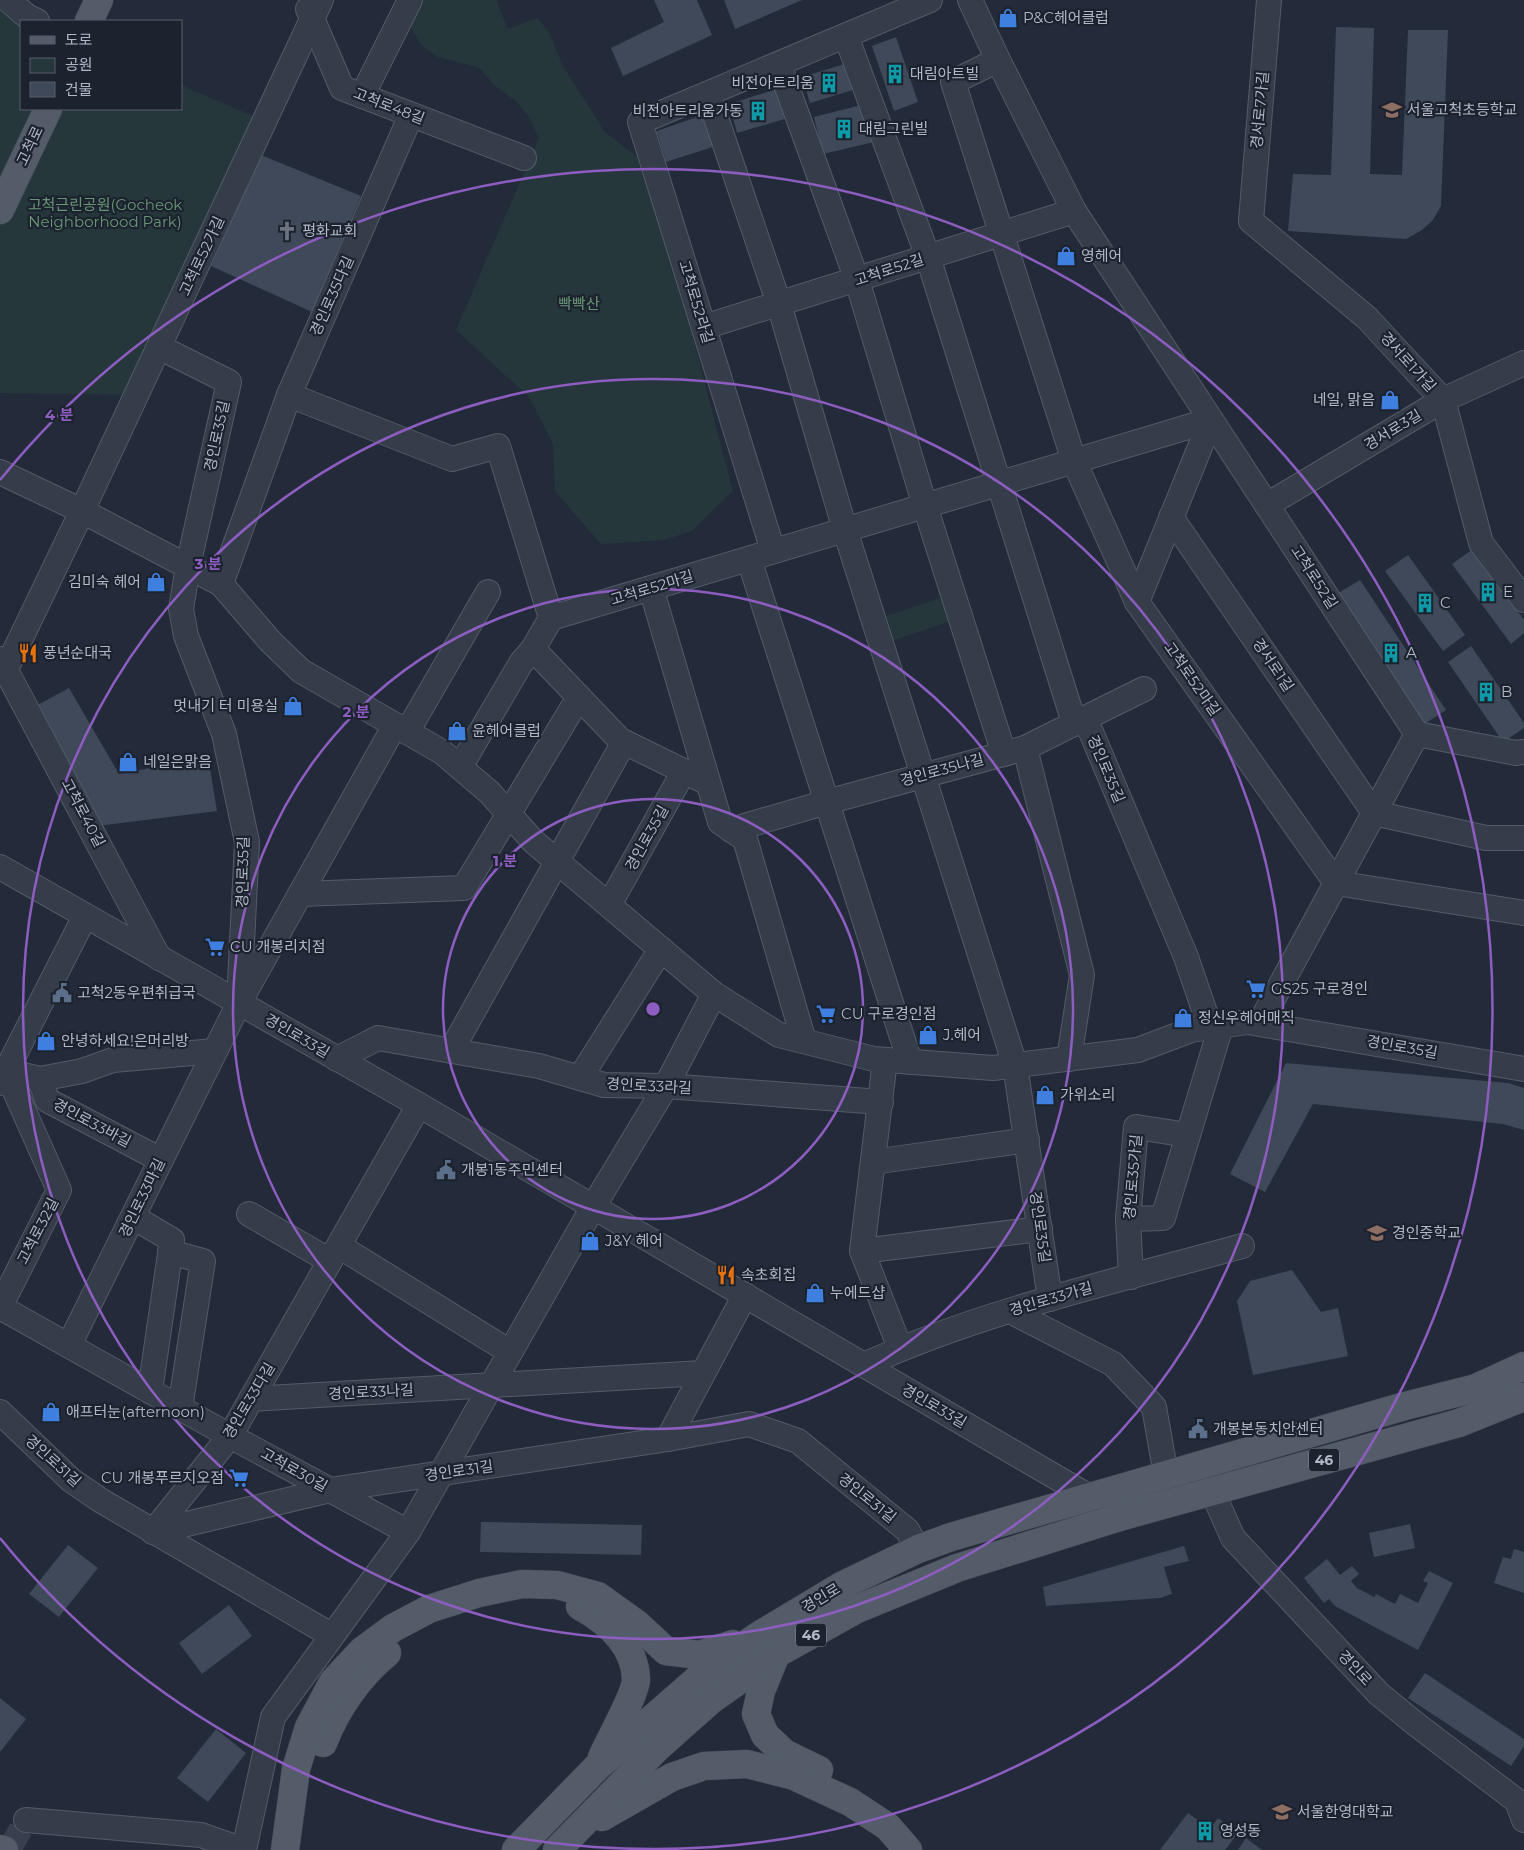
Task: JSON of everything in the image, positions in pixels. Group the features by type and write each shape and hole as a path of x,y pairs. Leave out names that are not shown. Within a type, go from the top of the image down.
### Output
{"main road":[{"path":"89,20 99,0"},
{"name":"고척로","path":"0,210 48,110"},
{"name":"경인로","path":"564,1843 657,1748 711,1700 767,1645 843,1585 918,1549 951,1537 1476,1388 1524,1366"},
{"name":"경인로","path":"516,1850 597,1767 708,1670 957,1568 1123,1516 1459,1423 1524,1397"},
{"path":"284,1850 296,1769 309,1728 333,1682 362,1651 393,1628 430,1608 479,1593 522,1584 558,1585 598,1596 637,1624 666,1651 699,1655 767,1645 756,1714 765,1735 784,1754 860,1790 895,1816 928,1850"},
{"path":"304,1850 305,1813 313,1768 327,1731 349,1694 373,1665 401,1642 436,1622 480,1606 521,1599 554,1601 580,1606 600,1619 619,1637 632,1656 636,1680 628,1704 597,1767"},
{"path":"564,1843 672,1776 704,1766 747,1764 794,1776 850,1802 888,1827 908,1850"},
{"path":"0,1849 4,1850"}],"street":[{"path":"8,0 28,17 35,20"},
{"path":"362,96 410,0"},
{"name":"고척로52라길","path":"773,552 640,122 930,0"},
{"name":"고척로52길","path":"970,0 1074,211 1417,734"},
{"name":"경서로7가길","path":"1251,221 1269,0"},
{"name":"고척로48길","path":"313,6 342,88 524,158"},
{"name":"고척로52가길","path":"82,511 159,347 313,6"},
{"path":"846,36 928,257 999,483"},
{"path":"998,60 953,82 1074,461"},
{"path":"779,65 857,280 925,506 1015,751 1082,975 1069,1058"},
{"path":"708,94 779,304 844,530"},
{"name":"경인로35다길","path":"221,584 289,395 411,115"},
{"name":"고척로52길","path":"704,327 1074,211"},
{"name":"경서로1가길","path":"1251,221 1367,318 1443,400 1481,543 1524,600"},
{"name":"경인로35길","path":"159,347 229,382 188,566 181,609 186,636 224,734 247,842 239,1003"},
{"name":"경서로3길","path":"1267,505 1443,400 1524,363"},
{"path":"289,395 452,459 498,446 551,618 533,648 521,663 460,768"},
{"path":"1137,602 1211,420"},
{"name":"고척로52마길","path":"551,618 1211,420"},
{"name":"고척로52마길","path":"1074,461 1137,602 1336,883"},
{"name":"경인로35길","path":"0,472 82,511 221,584 270,642 301,671 442,752 489,792 534,842 661,950 714,994 779,1035 874,1059 994,1068 1138,1050 1191,1030 1248,1022 1524,1069"},
{"name":"경인로35길","path":"999,483 1070,713 1082,720 1091,732 1215,1026"},
{"name":"고척로40길","path":"82,511 3,664 159,958"},
{"name":"경서로1길","path":"1171,517 1374,813"},
{"name":"경인로35길","path":"844,530 1015,1065 1050,1300"},
{"path":"749,559 910,1062"},
{"path":"651,588 720,822 745,839 804,1042"},
{"path":"239,1003 300,894 488,592"},
{"path":"533,648 620,740 708,783"},
{"name":"경인로35나길","path":"732,830 923,775 1015,751 1144,689"},
{"path":"300,894 464,888 579,697"},
{"path":"1260,1024 1417,734 1516,753 1524,752"},
{"path":"451,1051 624,742"},
{"name":"경인로35길","path":"609,905 684,771"},
{"path":"1374,813 1486,838 1524,838"},
{"name":"경인로33길","path":"0,867 419,1105 1123,1516"},
{"path":"1336,883 1524,913"},
{"path":"86,916 3,1077 40,1079 82,1072 113,1060 215,1051"},
{"path":"580,1078 661,950"},
{"path":"26,1820 201,1834 244,1850 273,1718 408,1532 592,1207 666,1086 714,994"},
{"name":"경인로33마길","path":"69,1345 239,1003"},
{"path":"1128,1219 1163,1218 1188,1135 1215,1026"},
{"name":"경인로33라길","path":"338,1059 378,1038 539,1066 604,1085 666,1086 881,1102"},
{"path":"885,1060 862,1251 900,1348"},
{"name":"고척로32길","path":"0,1307 59,1190 3,1077"},
{"name":"경인로33바길","path":"40,1079 47,1100 161,1160"},
{"name":"경인로33다길","path":"153,1532 230,1436 419,1105"},
{"name":"경인로35가길","path":"1130,1277 1128,1219 1136,1127 1188,1135"},
{"path":"873,1162 1027,1140"},
{"path":"249,1214 334,1253 510,1352"},
{"path":"132,1218 172,1240 150,1391"},
{"path":"862,1251 1040,1229"},
{"name":"경인로33가길","path":"864,1365 900,1348 1010,1310 1242,1246"},
{"path":"170,1252 203,1261 180,1408"},
{"path":"668,1439 745,1296"},
{"name":"고척로30길","path":"0,1307 230,1436 408,1532"},
{"path":"1010,1310 1113,1364 1154,1407 1166,1475"},
{"name":"경인로33나길","path":"251,1399 703,1373"},
{"name":"경인로31길","path":"0,1412 71,1480 153,1532 330,1490 668,1439 750,1424 798,1440 907,1530 918,1549"},
{"name":"경인로","path":"1212,1491 1233,1538 1379,1694 1517,1801 1524,1820"},
{"path":"153,1532 332,1635"}],"green space":[{"name":"고척근린공원(Gocheok Neighborhood Park)","path":"0,0 20,20 20,110 182,110 182,85 264,121 136,395 0,393"},
{"name":"빡빡산","path":"410,0 496,0 508,29 538,18 549,33 563,66 605,132 636,156 667,238 733,491 692,531 664,540 601,544 555,491 553,444 529,397 456,330 539,138 529,117 517,102 494,85 480,68 438,57 421,45 403,13"},
{"path":"943,597 951,621 894,640 886,616"}],"building":[{"path":"654,0 697,0 712,35 623,76 611,48 664,22"},
{"path":"724,0 802,0 735,29"},
{"path":"1336,27 1374,28 1370,174 1402,175 1408,30 1448,30 1441,206 1433,220 1422,230 1406,239 1288,231 1293,174 1331,175"},
{"name":"대림아트빌","path":"896,37 918,102 894,111 872,46"},
{"name":"비전아트리움","path":"848,63 856,89 810,103 802,77"},
{"name":"비전아트리움가동","path":"777,89 788,118 737,133 729,104"},
{"name":"대림그린빌","path":"865,104 874,142 823,154 814,117"},
{"path":"711,112 719,145 666,162 657,131"},
{"name":"평화교회","path":"261,155 361,196 312,312 211,266"},
{"name":"E","path":"1473,549 1524,620 1524,633 1511,644 1452,564"},
{"name":"C","path":"1408,555 1465,635 1443,651 1385,571"},
{"name":"A","path":"1360,580 1446,710 1423,725 1335,595"},
{"name":"B","path":"1471,646 1524,723 1524,728 1503,742 1448,662"},
{"path":"69,688 119,774 208,757 217,811 97,826 34,707"},
{"path":"1286,1063 1508,1083 1524,1088 1524,1130 1503,1124 1313,1104 1265,1192 1230,1174"},
{"path":"1292,1270 1321,1312 1338,1308 1348,1356 1253,1375 1237,1301 1250,1281"},
{"path":"481,1522 642,1525 641,1555 480,1552"},
{"path":"1410,1524 1415,1548 1374,1557 1369,1533"},
{"path":"68,1545 98,1568 59,1617 29,1594"},
{"path":"1184,1546 1189,1561 1164,1567 1172,1594 1160,1598 1046,1606 1043,1587"},
{"path":"1514,1549 1524,1552 1524,1593 1494,1583 1503,1557 1511,1559"},
{"path":"1327,1559 1340,1575 1352,1566 1359,1574 1351,1581 1357,1588 1374,1597 1376,1594 1395,1604 1400,1594 1418,1603 1428,1583 1423,1581 1429,1571 1453,1583 1418,1650 1335,1606 1329,1599 1324,1603 1304,1578"},
{"path":"229,1605 252,1636 202,1674 179,1643"},
{"path":"1425,1673 1524,1739 1524,1746 1511,1766 1408,1698"},
{"path":"0,1698 26,1719 0,1752"},
{"path":"216,1729 246,1753 208,1802 177,1778"},
{"name":"영성동","path":"1188,1813 1210,1829 1218,1818 1238,1833 1225,1850 1160,1850"},
{"path":"1246,1838 1262,1850 1238,1850"}],"tunnel":[{"path":"9,1850 26,1820"}],"place":[{"name":"P&C헤어클럽","path":"1008,18"},
{"name":"대림아트빌","path":"895,74"},
{"name":"비전아트리움","path":"829,83"},
{"name":"서울고척초등학교","path":"1392,110"},
{"name":"비전아트리움가동","path":"758,111"},
{"name":"대림그린빌","path":"844,129"},
{"name":"평화교회","path":"287,231"},
{"name":"영헤어","path":"1066,256"},
{"name":"네일, 맑음","path":"1390,400"},
{"name":"김미숙 헤어","path":"156,582"},
{"name":"E","path":"1488,592"},
{"name":"C","path":"1425,603"},
{"name":"풍년순대국","path":"28,653"},
{"name":"A","path":"1391,653"},
{"name":"B","path":"1486,692"},
{"name":"멋내기 터 미용실","path":"293,706"},
{"name":"윤헤어클럽","path":"457,731"},
{"name":"네일은맑음","path":"128,762"},
{"name":"CU 개봉리치점","path":"215,947"},
{"name":"GS25 구로경인","path":"1256,989"},
{"name":"고척2동우편취급국","path":"62,993"},
{"name":"CU 구로경인점","path":"826,1014"},
{"name":"정신우헤어매직","path":"1183,1018"},
{"name":"J.헤어","path":"928,1035"},
{"name":"안녕하세요!은머리방","path":"46,1041"},
{"name":"가위소리","path":"1045,1095"},
{"name":"개봉1동주민센터","path":"446,1170"},
{"name":"경인중학교","path":"1377,1233"},
{"name":"J&Y 헤어","path":"590,1241"},
{"name":"속초회집","path":"726,1275"},
{"name":"누에드샵","path":"815,1293"},
{"name":"애프터눈(afternoon)","path":"51,1412"},
{"name":"개봉본동치안센터","path":"1198,1429"},
{"name":"CU 개봉푸르지오점","path":"239,1478"},
{"name":"서울한영대학교","path":"1282,1812"},
{"name":"영성동","path":"1205,1831"}]}
